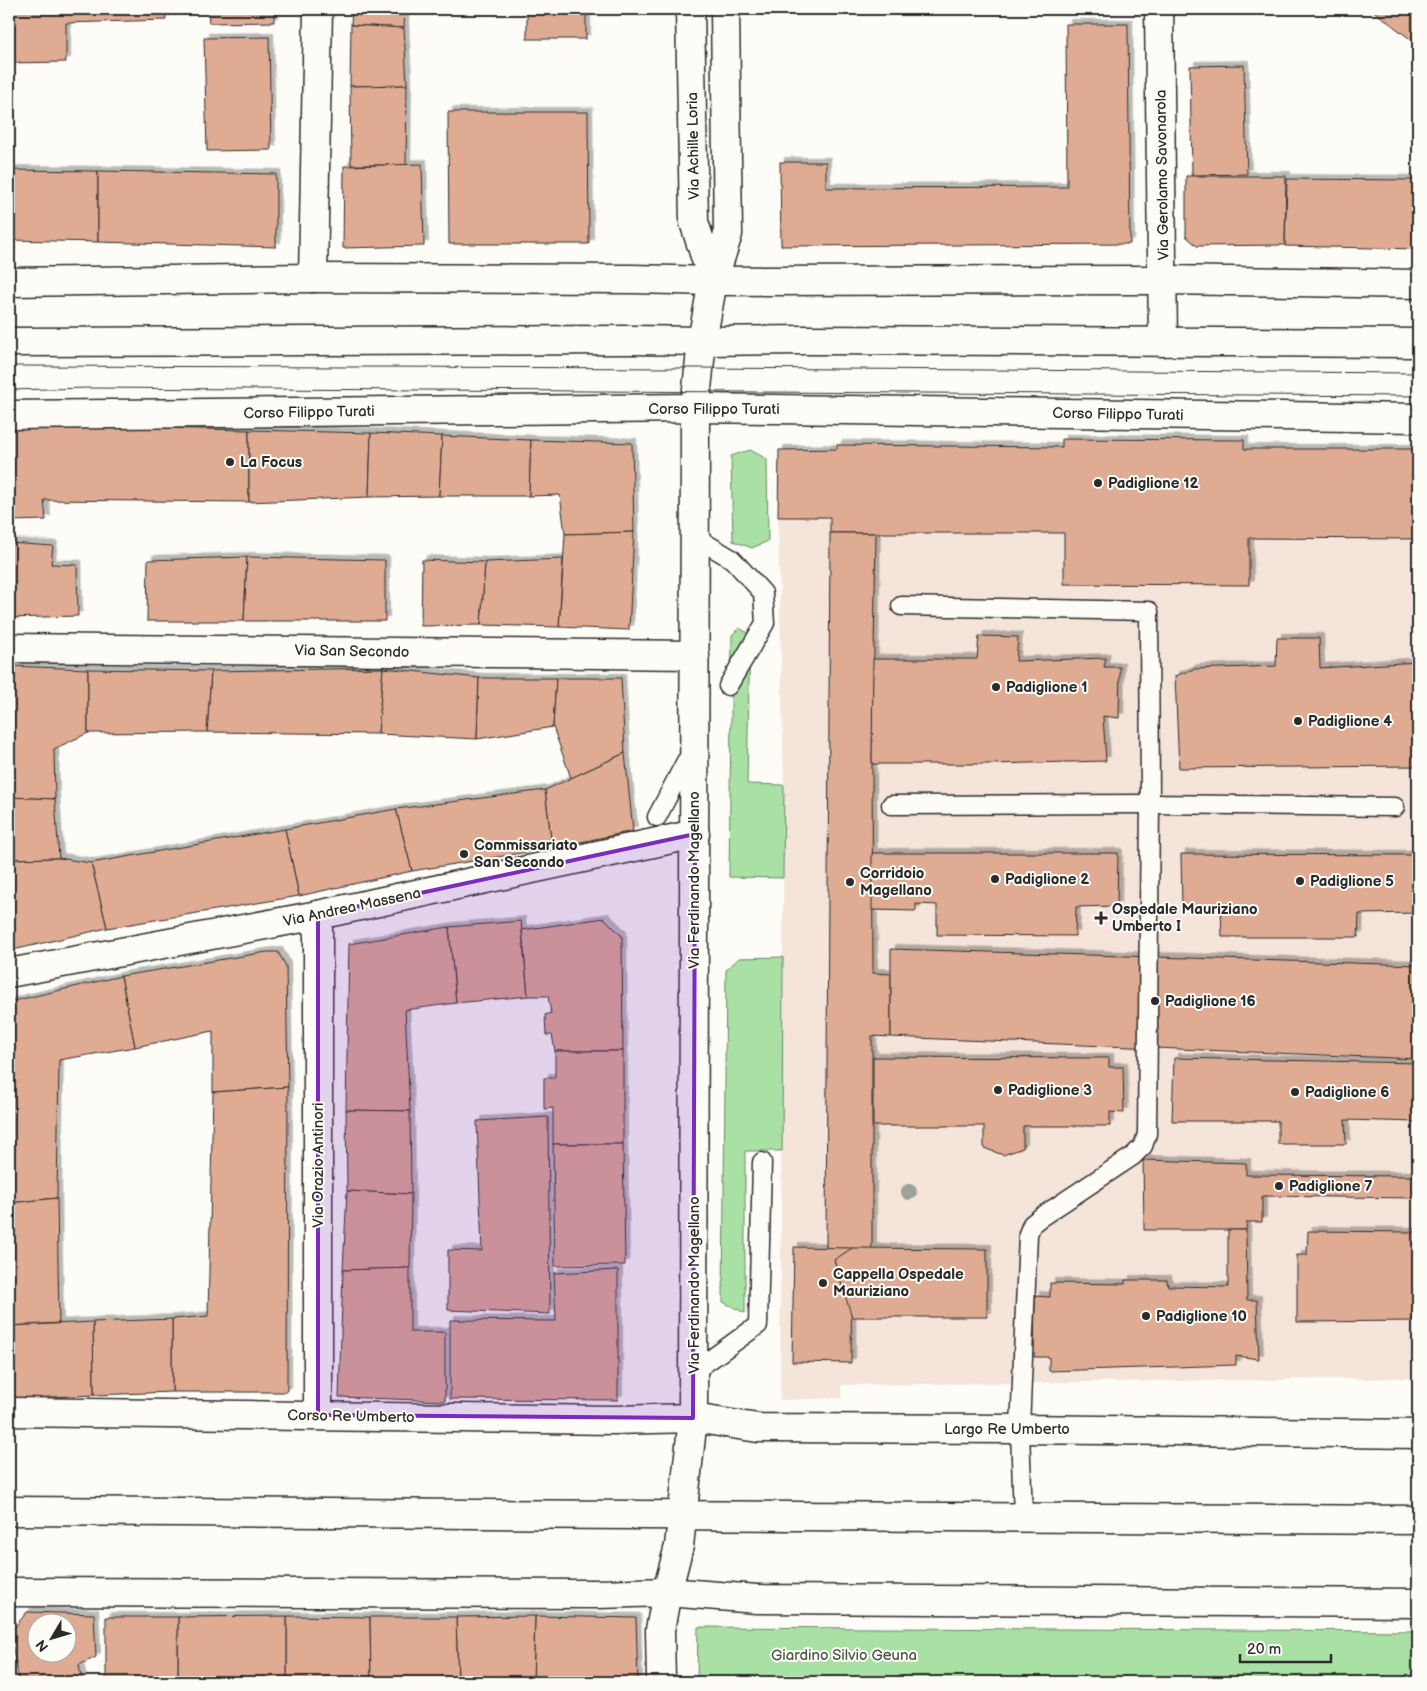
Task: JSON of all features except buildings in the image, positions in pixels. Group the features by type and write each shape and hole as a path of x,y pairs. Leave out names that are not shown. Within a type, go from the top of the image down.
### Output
{"street":[{"path":"313,278 318,9"},
{"name":"Via Achille Loria","path":"690,9 694,222 713,281"},
{"name":"Via Achille Loria","path":"702,341 713,281 728,234 725,9"},
{"name":"Via Gerolamo Savonarola","path":"1159,9 1164,280 1163,342"},
{"path":"9,282 313,278 713,281 1164,280 1418,284"},
{"path":"9,342 807,340 1418,343"},
{"name":"Via Ferdinando Magellano","path":"693,1418 695,408 702,341"},
{"name":"Corso Filippo Turati","path":"9,415 695,408 1418,418"},
{"name":"Via San Secondo","path":"9,648 695,655"},
{"name":"Via Andrea Massena","path":"9,973 318,915 695,834"},
{"name":"Via Orazio Antinori","path":"318,915 318,1415"},
{"name":"Corso Re Umberto","path":"9,1412 614,1420 693,1418"},
{"path":"661,1682 660,1630 667,1592 678,1552 693,1418"},
{"name":"Largo Re Umberto","path":"693,1418 758,1428 1418,1434"},
{"path":"9,1511 1418,1520"},
{"path":"9,1592 598,1594 667,1592 757,1599 1418,1603"}],"lane":[{"path":"695,537 732,559 763,593 765,623 728,686"},
{"path":"901,606 1148,611 1150,804 1147,1134 1143,1146 1133,1156 1041,1217 1032,1224 1028,1234 1020,1429 1023,1518"},
{"path":"657,816 686,762"},
{"path":"891,805 1150,804 1395,807"},
{"path":"693,1372 758,1325 762,1162"}],"highlighted area":[{"path":"695,834 693,1418 318,1415 318,915"}],"shaded area":[{"name":"Ospedale Mauriziano Umberto I","path":"1062,439 1244,440 1244,449 1418,449 1418,1378 841,1385 842,1398 780,1400 784,785 778,517 779,450 837,449 837,445 1062,447"}],"green space":[{"path":"750,450 767,459 768,541 752,548 733,541 731,456"},
{"path":"739,628 750,634 747,784 784,785 783,878 729,877 732,635"},
{"path":"783,957 782,1151 745,1151 745,1313 723,1302 726,970 739,958"},
{"name":"Giardino Silvio Geuna","path":"698,1627 1418,1631 1418,1682 697,1682"}],"tram line":[{"path":"9,366 1418,373"},
{"path":"9,390 89,388 1418,396"}],"place":[{"name":"La Focus","path":"230,462"},
{"name":"Padiglione 12","path":"1098,483"},
{"name":"Padiglione 1","path":"996,687"},
{"name":"Padiglione 4","path":"1298,721"},
{"name":"Commissariato San Secondo","path":"464,854"},
{"name":"Padiglione 2","path":"995,879"},
{"name":"Padiglione 5","path":"1300,881"},
{"name":"Corridoio Magellano","path":"850,882"},
{"name":"Ospedale Mauriziano Umberto I","path":"1101,918"},
{"name":"Padiglione 16","path":"1155,1001"},
{"name":"Padiglione 3","path":"998,1090"},
{"name":"Padiglione 6","path":"1295,1092"},
{"name":"Padiglione 7","path":"1279,1186"},
{"name":"Cappella Ospedale Mauriziano","path":"823,1283"},
{"name":"Padiglione 10","path":"1146,1316"}]}
